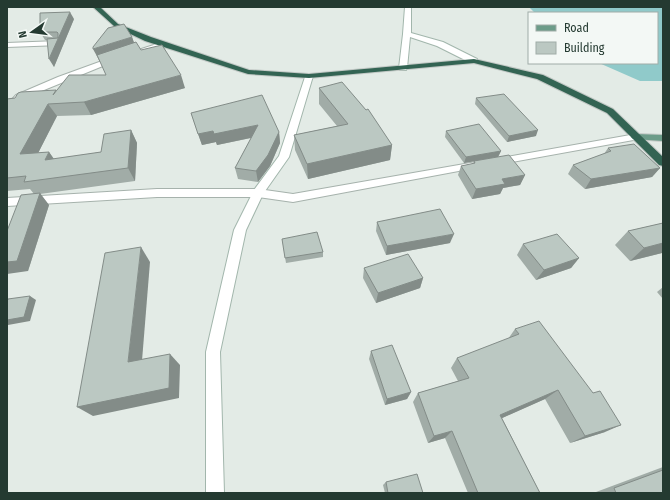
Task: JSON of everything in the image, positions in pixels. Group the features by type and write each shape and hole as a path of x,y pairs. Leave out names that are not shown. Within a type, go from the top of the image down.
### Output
{"highway":[{"path":"96,7 116,25 148,39 248,72 309,76 474,61 540,77 610,111 663,163"}],"main road":[{"path":"636,136 663,138"}],"street":[{"path":"403,68 408,34 408,7"},
{"path":"408,34 440,44 474,61"},
{"path":"7,45 58,43"},
{"path":"7,111 19,98 62,79 103,63 163,44"},
{"path":"215,493 213,352 240,230 258,193 284,157 309,76"},
{"path":"7,202 157,193 258,193 292,198 636,136"}],"water":[{"path":"529,7 663,7 663,81 640,81 601,64 658,64 658,12 534,12"}],"building":[{"path":"70,12 49,59 47,39 58,38 58,33 40,32 40,13"},
{"path":"124,24 132,37 93,49 108,28"},
{"path":"136,42 141,50 162,45 181,75 84,102 48,104 20,154 49,152 45,160 101,152 104,134 131,130 128,168 24,182 26,176 7,178 7,99 15,98 18,93 21,92 56,90 53,95 69,75 106,75 97,55"},
{"path":"342,82 366,110 368,109 392,145 307,164 294,135 348,124 319,88"},
{"path":"504,94 538,130 509,136 476,98"},
{"path":"262,95 279,132 268,155 256,171 235,168 258,125 214,134 213,131 198,134 191,113"},
{"path":"479,124 501,151 466,157 446,131"},
{"path":"634,144 660,168 591,179 573,165 611,151 608,148"},
{"path":"509,155 525,175 502,179 505,184 476,189 461,166 475,163 474,161"},
{"path":"40,193 17,261 7,262 7,231 21,195"},
{"path":"440,209 454,234 387,246 377,222"},
{"path":"663,223 663,243 644,248 628,231"},
{"path":"317,232 323,252 285,258 282,239"},
{"path":"557,234 579,258 544,270 523,244"},
{"path":"141,247 128,362 170,354 169,388 77,407 105,253"},
{"path":"408,254 423,278 378,293 364,268"},
{"path":"30,296 24,317 7,320 8,299"},
{"path":"539,321 593,393 600,391 621,425 585,436 558,390 500,415 540,493 478,493 452,431 434,436 418,393 469,378 457,358 519,334 515,329"},
{"path":"392,345 411,392 387,399 371,351"},
{"path":"663,470 663,493 616,493 614,488"},
{"path":"417,474 423,493 388,493 386,482"}]}
